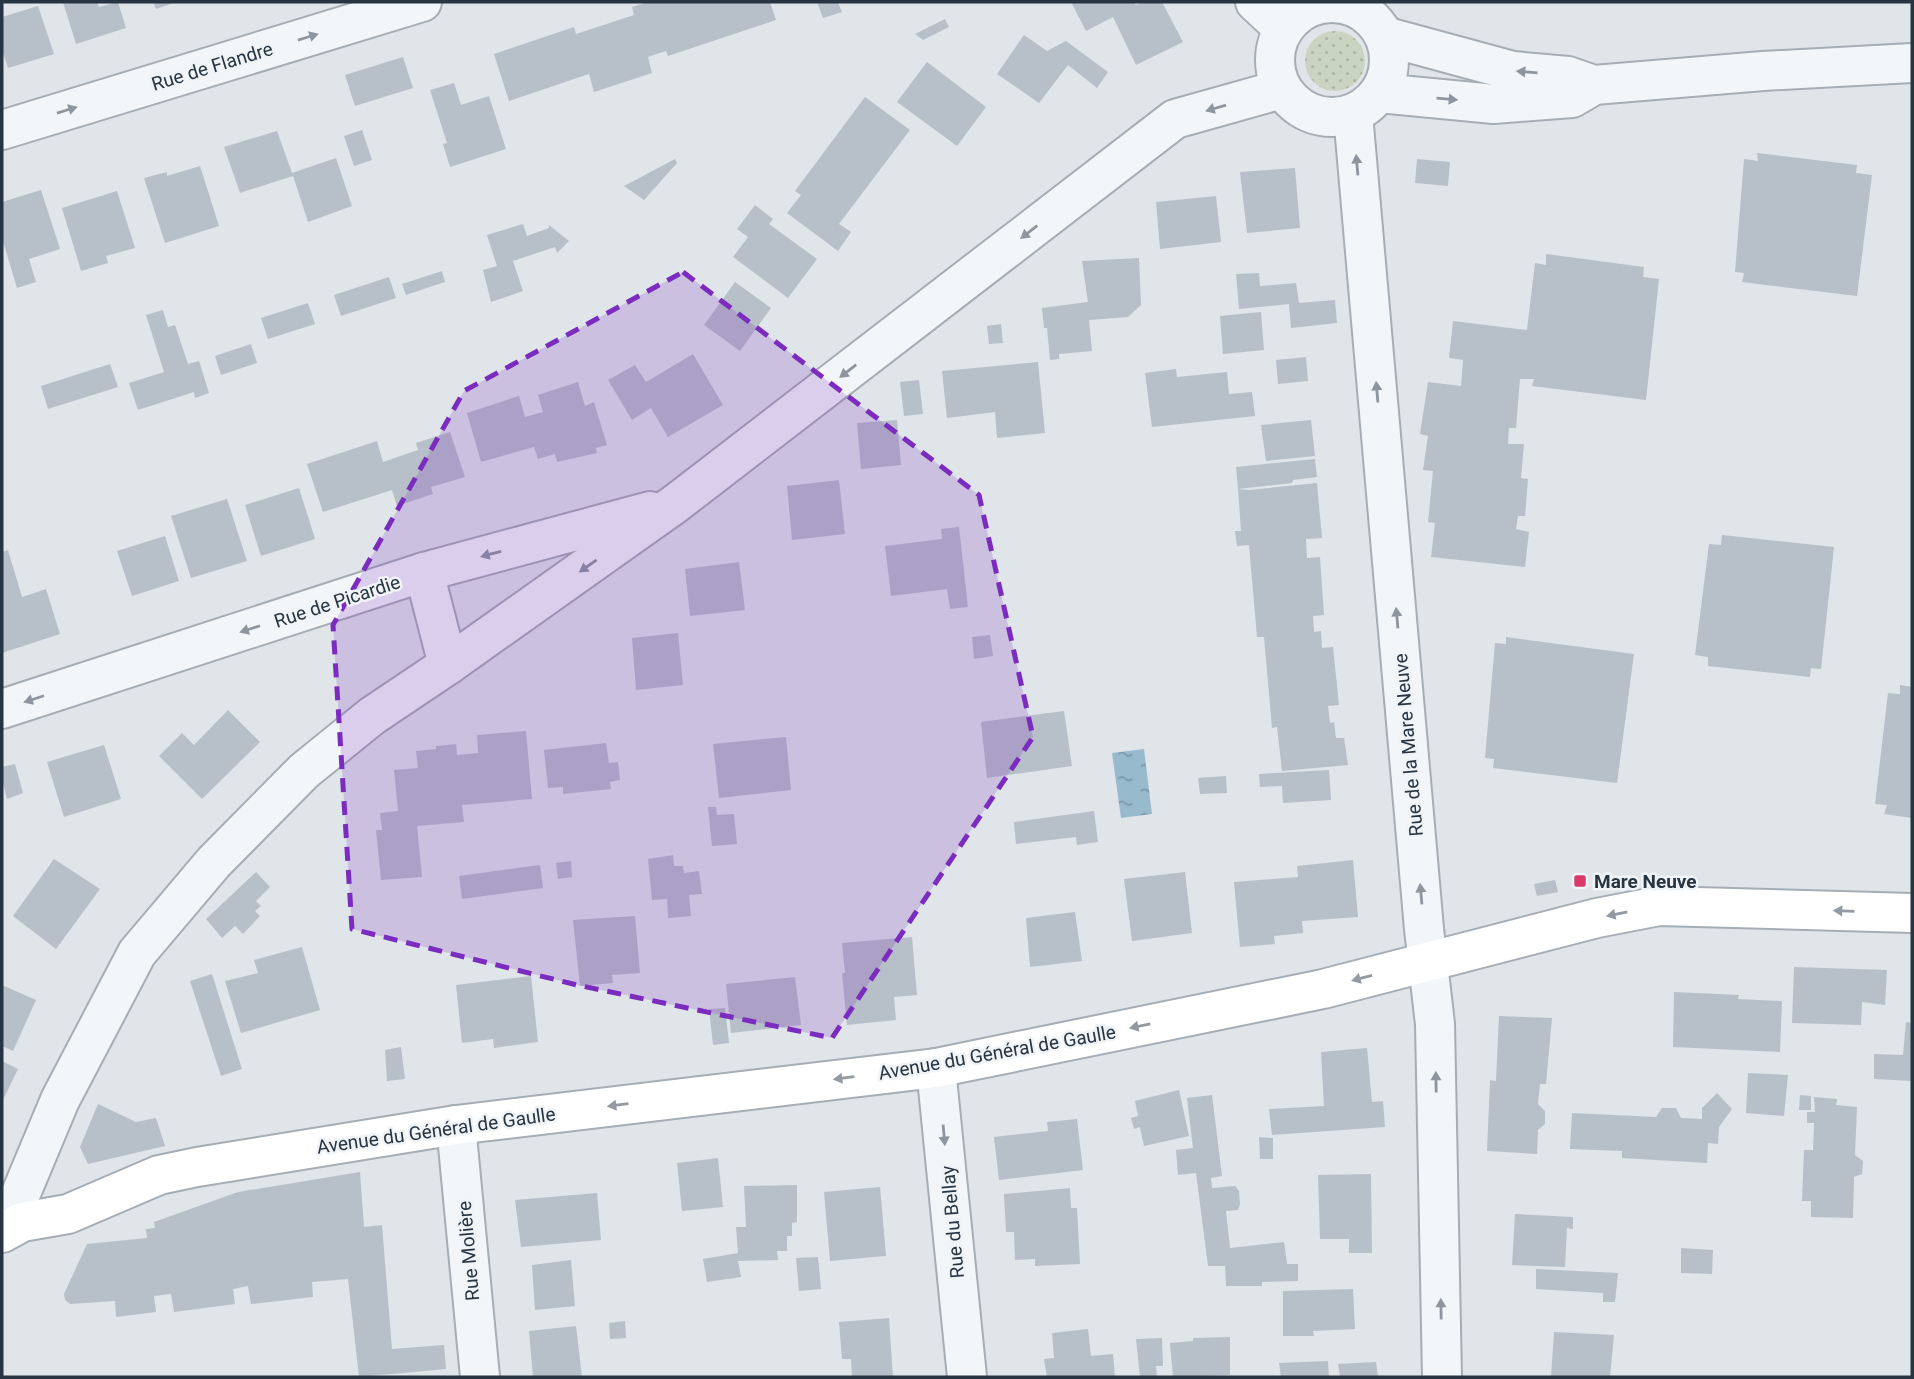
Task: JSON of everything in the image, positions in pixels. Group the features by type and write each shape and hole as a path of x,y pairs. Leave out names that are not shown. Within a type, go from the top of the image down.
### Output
{"main road":[{"name":"Avenue du Général de Gaulle","path":"12,1228 68,1214 159,1175 197,1167 456,1125 936,1068 1323,989 1597,918 1659,906 1912,913"}],"street":[{"name":"Rue de Flandre","path":"2,130 422,2"},
{"path":"1255,2 1284,29"},
{"path":"1366,103 1387,76 1389,59 1384,36 1377,24 1342,3 1325,3 1295,16 1284,29 1274,54 1275,68 1282,89 1292,102 1313,114 1337,117 1366,103 1494,104 1572,98 1594,85"},
{"path":"1384,36 1513,71 1567,76 1594,85 1763,71 1912,63"},
{"path":"12,1228 19,1198 55,1112 137,953 214,862 303,771 372,716 675,505 1175,119 1282,89"},
{"name":"Rue de la Mare Neuve","path":"1366,103 1428,962 1435,1024 1442,1377"},
{"name":"Rue de Picardie","path":"2,709 424,572 675,505"},
{"path":"424,572 448,665"},
{"name":"Rue du Bellay","path":"936,1068 967,1377"},
{"name":"Rue Molière","path":"456,1125 480,1377"}],"highlighted area":[{"path":"683,272 979,495 1033,737 832,1038 577,985 352,929 333,625 464,391"}],"green space":[{"path":"1335,31 1352,36 1360,44 1365,61 1360,78 1352,86 1335,91 1318,86 1310,78 1305,61 1310,44 1318,36"}],"water":[{"path":"1144,749 1152,814 1121,818 1112,753"}],"building":[{"path":"63,2 97,2 99,7 118,2 126,28 76,44"},
{"path":"153,2 176,2 156,9"},
{"path":"648,2 770,2 776,20 668,56 666,51 648,57 652,73 594,92 589,74 509,101 494,54 574,27 576,34 634,15 632,7"},
{"path":"817,2 838,2 842,12 823,18"},
{"path":"1071,2 1134,2 1136,5 1143,2 1162,2 1183,42 1136,65 1113,17 1086,31"},
{"path":"38,6 54,54 8,68 2,50 2,17"},
{"path":"945,19 949,27 923,40 915,34"},
{"path":"1024,35 1047,51 1066,41 1108,72 1097,88 1068,65 1039,103 997,74"},
{"path":"403,57 413,88 355,106 345,75"},
{"path":"927,62 986,107 957,146 897,102"},
{"path":"454,83 461,105 489,96 506,149 450,167 443,144 447,143 430,90"},
{"path":"865,97 910,130 839,224 851,232 838,251 787,213 801,195 795,191"},
{"path":"362,130 372,160 354,166 344,136"},
{"path":"277,131 292,173 336,158 352,206 308,222 293,176 240,193 224,147"},
{"path":"1757,153 1857,165 1856,173 1872,175 1857,296 1742,282 1744,273 1735,272 1744,159 1758,161"},
{"path":"675,159 677,163 644,200 624,186"},
{"path":"1417,159 1450,162 1448,186 1415,183"},
{"path":"200,166 219,226 165,243 144,178 167,172 167,176"},
{"path":"1295,168 1300,228 1247,233 1240,172"},
{"path":"41,190 60,249 29,259 36,282 17,288 2,238 2,202"},
{"path":"117,191 135,248 106,256 108,263 81,271 62,208"},
{"path":"1216,196 1221,242 1160,249 1156,202"},
{"path":"755,205 773,219 769,224 817,259 788,298 733,257 748,237 737,229"},
{"path":"523,224 527,236 549,228 549,225 569,241 557,253 555,247 513,261 523,291 491,302 483,270 497,266 487,235"},
{"path":"1546,254 1644,267 1643,277 1659,279 1646,400 1532,386 1534,379 1520,379 1516,428 1509,428 1508,444 1524,444 1521,478 1528,479 1525,516 1518,516 1516,529 1529,532 1525,567 1431,557 1435,523 1428,522 1433,471 1423,470 1428,436 1420,434 1428,382 1461,386 1463,360 1449,358 1453,321 1527,330 1535,263 1546,265"},
{"path":"1139,258 1141,305 1128,317 1089,320 1092,351 1059,354 1059,359 1050,360 1042,308 1088,302 1082,261"},
{"path":"442,271 445,282 406,295 402,284"},
{"path":"1259,273 1260,286 1296,283 1299,303 1335,300 1337,323 1291,328 1289,304 1239,309 1236,274"},
{"path":"389,277 396,298 341,316 334,295"},
{"path":"735,282 771,308 740,351 704,325"},
{"path":"308,303 315,324 268,339 261,318"},
{"path":"163,310 168,327 175,325 188,364 199,361 209,393 195,398 194,392 138,410 129,383 164,372 146,315"},
{"path":"1261,312 1264,350 1223,354 1220,316"},
{"path":"1001,324 1003,343 989,344 987,326"},
{"path":"251,344 257,363 221,375 215,356"},
{"path":"693,354 723,405 668,437 651,408 632,420 608,380 635,365 646,382"},
{"path":"1306,357 1308,381 1278,384 1276,360"},
{"path":"1038,362 1045,433 997,438 995,412 947,418 942,371"},
{"path":"110,364 118,387 48,409 41,386"},
{"path":"1176,369 1177,377 1227,372 1229,394 1252,392 1255,416 1152,427 1145,373"},
{"path":"919,380 923,414 904,416 900,382"},
{"path":"578,382 585,406 594,402 607,445 596,448 597,453 557,462 555,454 538,459 534,447 481,462 467,413 519,396 525,417 543,412 538,395"},
{"path":"897,420 901,465 861,469 857,423"},
{"path":"1311,420 1315,456 1266,461 1261,425"},
{"path":"450,432 465,477 431,487 433,494 397,506 392,490 323,512 307,464 377,441 383,462 418,450 416,443"},
{"path":"1315,459 1317,477 1293,480 1292,483 1238,489 1236,467"},
{"path":"839,480 845,534 792,540 787,486"},
{"path":"1317,483 1322,538 1306,539 1307,558 1320,557 1324,615 1313,616 1314,632 1321,631 1322,648 1333,647 1339,705 1328,706 1330,723 1334,722 1336,738 1344,738 1348,765 1282,771 1277,727 1272,728 1264,637 1257,637 1249,545 1237,546 1235,531 1241,531 1238,489"},
{"path":"299,488 315,539 261,556 245,505"},
{"path":"227,499 247,561 191,578 171,516"},
{"path":"959,527 968,607 950,609 947,589 891,596 885,546 942,539 941,529"},
{"path":"1722,535 1834,547 1821,669 1811,668 1810,677 1708,666 1708,657 1695,655 1709,544 1721,545"},
{"path":"165,536 179,581 132,596 117,551"},
{"path":"8,550 22,597 46,589 60,634 2,653 2,552"},
{"path":"739,562 745,610 690,616 685,569"},
{"path":"678,633 683,685 636,690 632,638"},
{"path":"990,635 993,656 974,659 972,637"},
{"path":"1506,637 1634,654 1617,783 1493,768 1494,759 1485,758 1495,643 1506,644"},
{"path":"1900,685 1912,687 1912,818 1884,814 1887,805 1875,804 1888,693 1900,694"},
{"path":"228,710 260,742 202,799 159,756 182,733 194,745"},
{"path":"1064,711 1072,766 987,778 981,722"},
{"path":"526,731 532,799 462,805 464,822 417,826 422,877 381,880 376,830 382,830 380,813 398,811 394,770 418,768 416,751 456,744 457,755 478,753 477,735"},
{"path":"786,737 791,790 719,798 713,744"},
{"path":"606,743 609,763 618,762 620,780 610,782 611,789 563,794 563,787 548,788 544,750"},
{"path":"104,745 121,799 64,817 47,762"},
{"path":"15,764 23,793 7,799 2,767"},
{"path":"1329,770 1331,800 1283,803 1282,786 1260,787 1259,774"},
{"path":"1226,776 1227,793 1200,794 1198,778"},
{"path":"708,807 716,807 717,815 734,814 737,844 712,846"},
{"path":"1094,811 1098,842 1077,845 1076,837 1016,844 1014,822"},
{"path":"673,855 674,866 683,866 684,873 699,871 702,894 689,895 691,916 668,918 667,899 652,900 648,859"},
{"path":"54,859 100,889 56,949 13,916"},
{"path":"1353,860 1358,917 1302,921 1303,933 1274,936 1275,944 1240,947 1234,882 1298,877 1297,866"},
{"path":"571,861 572,877 558,879 556,863"},
{"path":"540,865 543,888 462,899 459,876"},
{"path":"256,872 270,887 256,901 261,906 255,911 260,916 243,934 235,926 222,938 206,919"},
{"path":"1185,872 1192,933 1132,941 1124,879"},
{"path":"1555,880 1558,892 1537,896 1534,884"},
{"path":"1075,912 1082,961 1030,967 1026,918"},
{"path":"635,916 640,973 612,975 613,983 580,986 573,920"},
{"path":"912,937 917,995 894,997 896,1020 847,1025 842,943"},
{"path":"302,947 320,1010 241,1033 225,981 258,973 254,960"},
{"path":"1794,967 1887,970 1885,1005 1862,1002 1861,1025 1792,1023"},
{"path":"212,974 242,1069 221,1076 190,981"},
{"path":"531,976 538,1042 494,1048 493,1039 462,1043 456,985"},
{"path":"795,977 801,1025 731,1033 726,984"},
{"path":"2,985 36,1000 13,1051 2,1046"},
{"path":"1674,992 1739,995 1738,999 1782,1001 1780,1052 1673,1047"},
{"path":"725,1008 729,1043 713,1045 709,1009"},
{"path":"1499,1016 1552,1018 1546,1084 1540,1084 1538,1104 1545,1111 1545,1124 1538,1130 1537,1154 1487,1151 1490,1080 1496,1081"},
{"path":"1906,1022 1912,1023 1912,1081 1874,1079 1874,1054 1903,1055"},
{"path":"401,1047 405,1079 387,1081 385,1050"},
{"path":"1367,1048 1372,1102 1383,1101 1385,1127 1272,1135 1269,1109 1324,1106 1321,1052"},
{"path":"2,1061 18,1069 2,1102"},
{"path":"1748,1073 1788,1075 1784,1116 1746,1113"},
{"path":"1179,1090 1189,1136 1144,1146 1140,1127 1134,1129 1131,1118 1138,1116 1135,1101"},
{"path":"1717,1093 1732,1109 1719,1127 1718,1144 1708,1143 1707,1163 1622,1158 1622,1151 1570,1149 1572,1113 1656,1117 1662,1108 1676,1108 1681,1118 1702,1119 1702,1108"},
{"path":"1212,1095 1222,1176 1211,1178 1212,1188 1235,1186 1239,1191 1238,1210 1226,1211 1230,1248 1284,1242 1287,1264 1298,1264 1298,1281 1262,1282 1262,1286 1226,1286 1225,1266 1208,1266 1196,1173 1178,1175 1176,1150 1193,1148 1187,1098"},
{"path":"1800,1095 1811,1096 1811,1110 1799,1110"},
{"path":"1814,1097 1837,1099 1836,1105 1857,1107 1855,1155 1863,1161 1862,1174 1854,1177 1853,1218 1811,1217 1811,1201 1802,1201 1804,1150 1813,1150 1814,1123 1807,1123 1807,1112 1815,1112"},
{"path":"98,1104 136,1122 156,1118 165,1146 88,1164 80,1147"},
{"path":"1077,1119 1083,1170 999,1180 994,1137 1048,1131 1047,1122"},
{"path":"1259,1137 1273,1138 1273,1159 1260,1159"},
{"path":"718,1158 723,1207 682,1211 677,1163"},
{"path":"360,1172 364,1227 382,1225 392,1349 444,1345 446,1369 359,1377 348,1279 312,1282 313,1297 251,1304 248,1286 233,1289 235,1304 174,1312 171,1294 154,1296 156,1312 116,1317 115,1301 70,1304 65,1300 64,1294 87,1244 147,1238 146,1229 155,1228 154,1222 238,1192"},
{"path":"1371,1174 1372,1253 1349,1253 1349,1239 1320,1239 1318,1175"},
{"path":"797,1185 797,1222 792,1223 792,1236 787,1236 787,1251 777,1251 778,1260 738,1261 741,1277 707,1282 703,1259 738,1253 736,1227 746,1227 744,1186"},
{"path":"880,1187 886,1256 830,1261 824,1192"},
{"path":"1070,1188 1071,1208 1077,1208 1080,1264 1035,1266 1035,1259 1015,1260 1014,1232 1006,1232 1004,1194"},
{"path":"597,1193 601,1240 521,1247 515,1200"},
{"path":"1515,1214 1573,1217 1573,1229 1567,1228 1565,1267 1512,1265"},
{"path":"1681,1248 1713,1250 1712,1274 1681,1273"},
{"path":"818,1257 821,1289 799,1291 796,1258"},
{"path":"571,1260 575,1306 535,1310 532,1265"},
{"path":"1536,1269 1618,1273 1615,1302 1603,1302 1603,1293 1536,1289"},
{"path":"1353,1289 1355,1329 1313,1331 1314,1336 1283,1336 1283,1291"},
{"path":"889,1318 893,1377 852,1377 851,1359 842,1359 839,1322"},
{"path":"625,1321 626,1338 610,1339 609,1323"},
{"path":"576,1326 582,1377 533,1377 529,1331"},
{"path":"1088,1329 1091,1356 1113,1354 1115,1377 1047,1377 1044,1359 1054,1358 1052,1333"},
{"path":"1554,1332 1614,1335 1610,1377 1551,1377"},
{"path":"1230,1337 1230,1375 1173,1377 1170,1343 1193,1341 1193,1338"},
{"path":"1162,1338 1163,1366 1156,1366 1157,1377 1140,1377 1136,1339"},
{"path":"1328,1361 1329,1377 1281,1377 1279,1363"},
{"path":"1376,1362 1378,1377 1340,1377 1338,1364"}],"place":[{"name":"Mare Neuve","path":"1580,881"}]}
